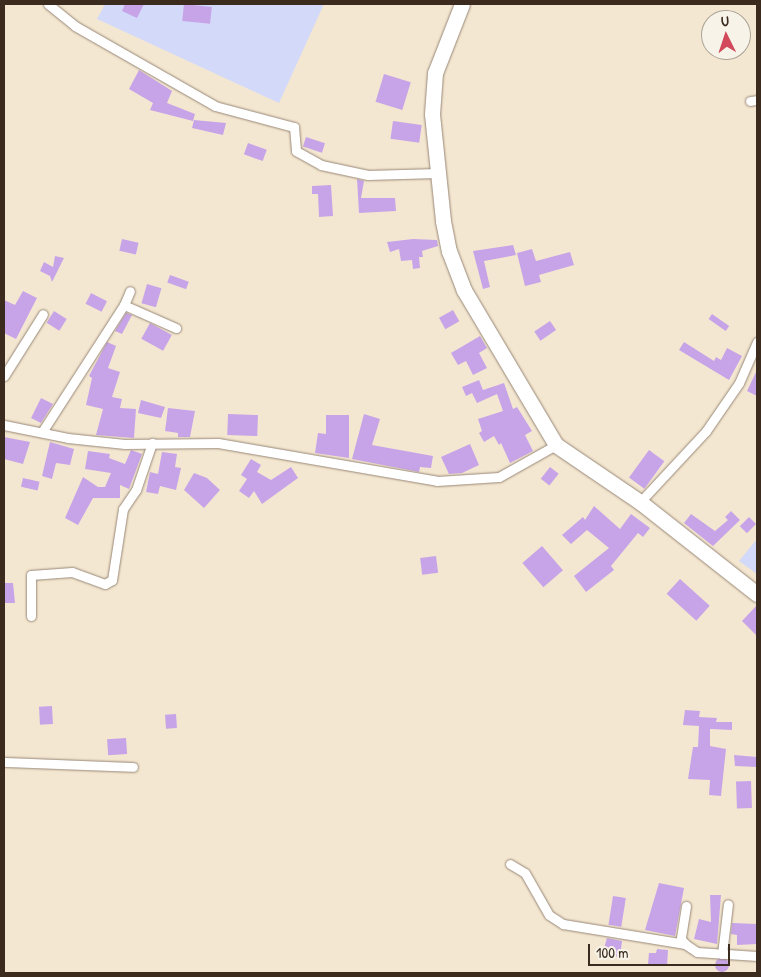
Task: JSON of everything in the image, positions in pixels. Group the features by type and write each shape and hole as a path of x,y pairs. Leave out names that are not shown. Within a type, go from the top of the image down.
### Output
{"highway":[{"path":"462,4 434,73 432,136 449,251 464,290 556,444 640,502 757,594"}],"street":[{"path":"48,4 75,26 215,106 294,127 296,151 322,165 368,175 437,173"},
{"path":"42,432 124,305 130,291"},
{"path":"124,305 176,328"},
{"path":"4,376 43,314"},
{"path":"640,502 706,431 739,384 757,342"},
{"path":"4,425 115,443 218,443 437,481 499,477 556,444"},
{"path":"31,616 31,575 72,572 105,584 112,580 123,509 136,490 152,443"},
{"path":"4,762 133,767"},
{"path":"510,864 525,873 554,920 685,944"},
{"path":"722,954 728,904"},
{"path":"686,906 681,939 685,944 697,952 757,956"}],"shaded area":[{"path":"105,4 324,4 279,103 97,19"},
{"path":"757,539 757,574 739,561"}],"building":[{"path":"125,4 144,4 137,18 122,11"},
{"path":"184,4 212,7 210,24 182,21"},
{"path":"139,70 172,91 167,103 195,114 193,121 150,110 153,103 129,89"},
{"path":"384,74 411,82 402,110 376,102"},
{"path":"194,120 226,123 223,135 192,128"},
{"path":"393,121 422,125 419,143 390,139"},
{"path":"306,137 325,143 322,153 303,147"},
{"path":"248,143 267,150 263,161 244,154"},
{"path":"357,179 364,181 361,198 395,198 396,211 359,213"},
{"path":"331,185 333,216 319,217 318,194 312,194 312,186"},
{"path":"122,239 139,243 136,255 119,251"},
{"path":"413,239 437,240 438,246 422,251 423,257 419,257 420,268 413,269 412,260 401,261 399,249 390,252 387,242"},
{"path":"513,245 516,255 484,261 490,287 483,289 473,251"},
{"path":"532,249 536,261 570,252 574,265 539,275 541,282 525,286 517,253"},
{"path":"55,256 64,258 52,282 50,276 40,271 44,262 53,267"},
{"path":"170,275 189,282 186,289 167,283"},
{"path":"147,284 161,288 156,307 141,303"},
{"path":"23,291 37,298 16,339 4,333 4,300 15,305"},
{"path":"91,293 107,301 102,312 86,304"},
{"path":"453,310 459,321 445,329 439,318"},
{"path":"54,311 67,319 59,331 47,323"},
{"path":"126,313 132,315 122,334 115,331"},
{"path":"712,314 729,326 726,331 709,319"},
{"path":"550,321 556,330 540,341 534,332"},
{"path":"150,323 172,335 163,351 141,339"},
{"path":"480,336 487,348 479,353 487,368 473,375 466,361 458,365 451,353"},
{"path":"107,342 116,346 108,368 120,372 112,397 122,399 120,408 136,409 134,438 96,435 103,409 86,405 92,378 89,376"},
{"path":"684,342 714,361 716,357 721,360 727,348 742,356 729,380 679,350"},
{"path":"757,370 757,396 747,391"},
{"path":"479,380 483,390 504,383 513,409 517,407 532,431 525,435 533,451 510,463 501,443 499,445 494,436 484,442 479,433 482,431 478,419 503,411 497,394 477,403 472,393 466,396 462,387"},
{"path":"41,398 53,404 41,423 31,418"},
{"path":"141,400 165,407 161,418 138,413"},
{"path":"168,408 195,411 190,437 178,437 178,433 165,431"},
{"path":"228,414 258,415 257,436 227,435"},
{"path":"364,414 380,419 372,445 433,456 431,468 420,467 419,472 352,459"},
{"path":"326,415 349,415 349,458 315,453 318,433 326,434"},
{"path":"4,437 30,442 23,464 4,459"},
{"path":"50,442 74,449 70,465 56,463 52,479 42,476"},
{"path":"470,444 479,465 462,473 449,474 441,457"},
{"path":"131,450 142,454 129,489 120,485 120,498 93,498 78,525 65,518 83,477 98,487 105,487 111,473 85,469 88,451 110,454 109,458 125,464"},
{"path":"649,450 664,461 644,489 629,478"},
{"path":"162,452 177,454 175,467 181,468 176,490 160,486 158,494 146,492 150,472 158,474"},
{"path":"251,459 261,465 257,472 271,480 291,467 298,478 262,504 254,491 249,498 239,491 247,479 241,475"},
{"path":"550,467 559,474 549,486 541,479"},
{"path":"194,473 207,478 220,490 204,508 184,490"},
{"path":"23,478 40,482 38,491 21,487"},
{"path":"594,506 620,529 631,514 650,528 643,537 638,533 611,566 614,570 586,592 574,576 609,548 587,530 571,544 562,535 583,517 585,520"},
{"path":"731,511 740,520 713,546 684,523 691,514 715,531 728,520 725,517"},
{"path":"749,517 756,524 747,533 740,526"},
{"path":"542,546 563,570 543,587 522,563"},
{"path":"436,556 438,573 422,575 420,558"},
{"path":"680,579 710,606 696,621 667,594"},
{"path":"4,583 13,583 15,603 4,603"},
{"path":"757,605 757,636 742,621"},
{"path":"52,706 53,724 40,725 39,707"},
{"path":"685,710 700,711 699,717 717,718 716,722 732,722 732,730 710,729 710,746 726,749 721,796 709,795 710,780 688,779 693,747 698,747 699,726 683,725"},
{"path":"176,714 177,728 166,729 165,715"},
{"path":"126,738 127,754 108,755 107,739"},
{"path":"734,755 757,757 757,767 735,766"},
{"path":"751,781 752,808 737,809 736,782"},
{"path":"659,883 684,888 675,936 645,930"},
{"path":"710,895 721,895 717,944 694,939 699,919 711,922"},
{"path":"613,896 626,898 621,927 608,925"},
{"path":"732,923 757,924 757,944 737,945 737,935 731,934"},
{"path":"607,938 622,941 620,957 602,955"},
{"path":"657,949 668,950 667,966 648,964 649,953 656,953"},
{"path":"722,958 727,960 729,965 727,970 722,972 717,970 715,965 717,960"}]}
